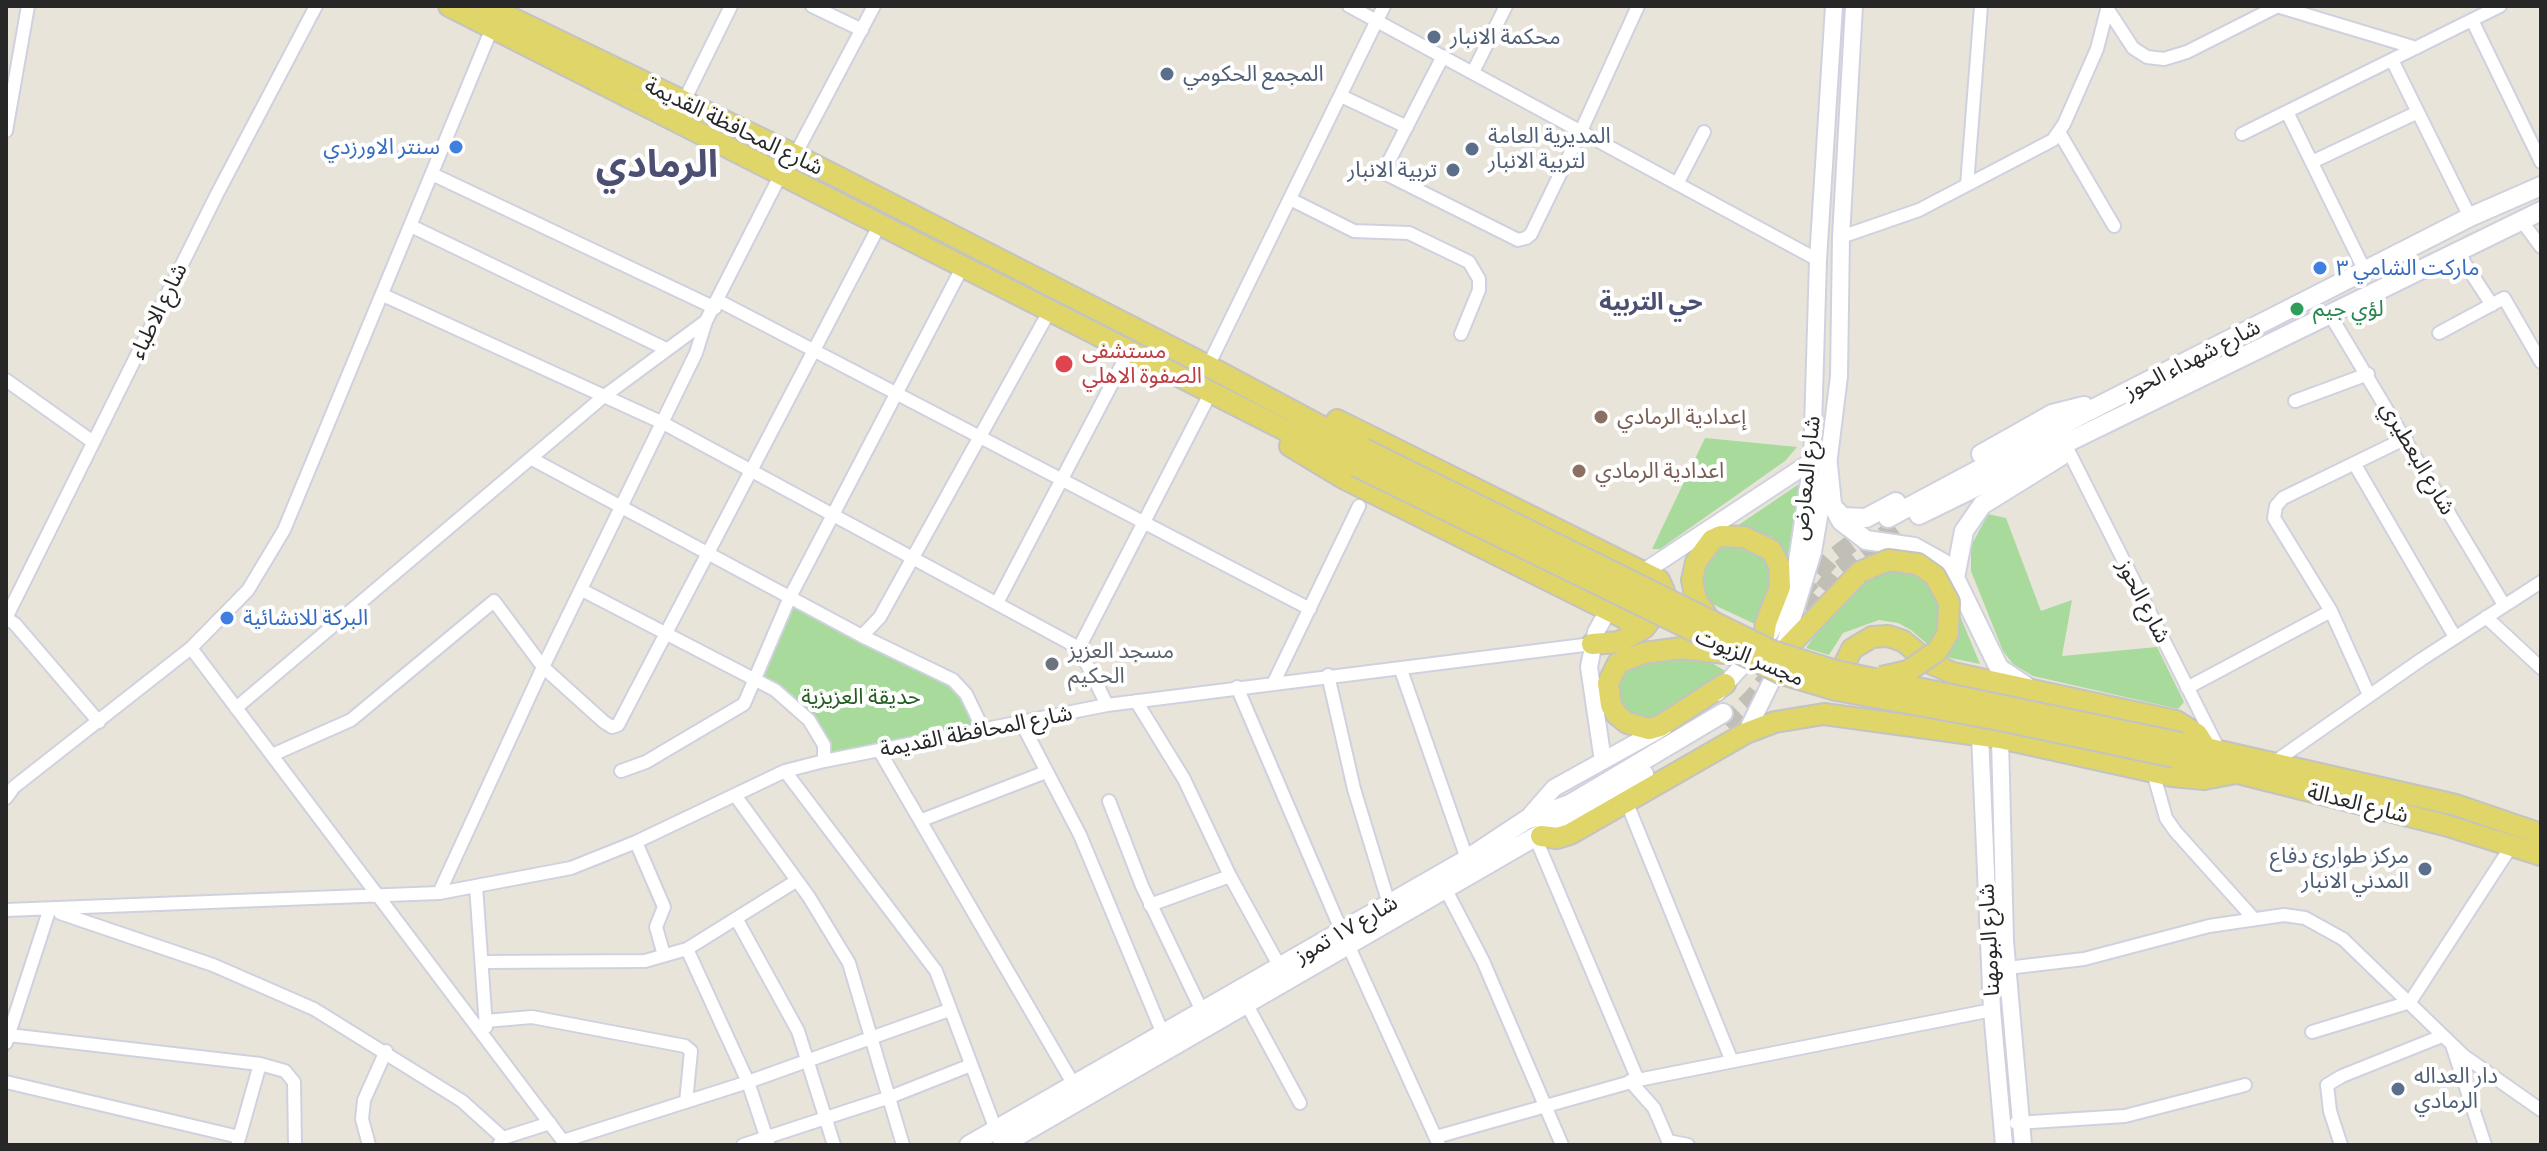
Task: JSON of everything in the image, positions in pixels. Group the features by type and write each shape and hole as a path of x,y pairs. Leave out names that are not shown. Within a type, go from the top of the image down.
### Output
{"main road":[{"name":"شارع المحافظة القديمة","path":"449,6 1235,406 1360,458"},
{"name":"شارع المحافظة القديمة","path":"487,6 795,155 1293,410 1360,458"},
{"name":"شارع شهداء الحوز","path":"1892,522 2111,409 2305,302 2470,217 2541,186"},
{"name":"شارع شهداء الحوز","path":"2111,409 2322,316 2541,211"},
{"path":"2305,302 2322,316"},
{"path":"1235,406 1286,444 1343,478 1644,628"},
{"path":"1955,578 1964,531 1982,505 2093,438 2111,409"},
{"path":"1832,504 1842,517 1866,518 2052,414 2111,409"},
{"path":"1293,410 1339,421 1659,580 1665,596 1655,616 1644,628 1619,642 1592,644"},
{"name":"مجسر الزيوت","path":"1360,458 1713,625 1804,662 2177,750"},
{"name":"مجسر الزيوت","path":"1360,458 1737,655 1782,674 1836,690 2177,750"},
{"path":"1820,463 1832,504 1841,521 1859,537 1924,551 1943,563 1955,578 1999,668 2018,683 2057,697"},
{"path":"1713,625 1700,609 1692,580 1700,553 1721,536 1756,541 1776,557 1780,587 1766,623 1773,648 1860,572 1888,560 1918,564 1941,584 1951,613 1944,642 1928,659 1898,674 1868,678"},
{"path":"1866,717 1847,702 1841,687 1841,671 1852,649 1864,640 1880,636 1903,641 1941,669 2176,721 2197,734 2212,749"},
{"path":"1725,684 1660,726 1637,728 1617,715 1611,705 1608,683 1618,663 1644,653 1681,648 1737,655"},
{"path":"1539,837 1557,838 1570,834 1746,733 1775,722 1811,715 1866,717 1990,736 2153,772 2204,779 2241,772"},
{"name":"شارع ١٧ تموز","path":"969,1145 999,1137 1247,1005 1345,939 1418,897 1467,859 1526,820 1570,804 1724,719 1539,837 1446,890 1418,897 1389,904 1345,939 1280,967 1202,1011 1074,1085 999,1137"},
{"name":"شارع العدالة","path":"2177,750 2212,749 2456,805 2541,834"},
{"name":"شارع العدالة","path":"2177,750 2241,772 2541,855"}],"street":[{"path":"6,131 28,6"},
{"name":"شارع الاطباء","path":"6,618 316,6"},
{"path":"684,101 731,6"},
{"path":"812,6 862,30"},
{"path":"795,155 874,6"},
{"path":"1349,6 1818,260"},
{"path":"1208,366 1384,6"},
{"path":"1473,72 1506,6"},
{"path":"1443,56 1388,163 1389,178 1518,240 1531,234 1638,6"},
{"name":"شارع المعارض","path":"1746,733 1762,705 1773,648 1813,552 1820,463 1816,369 1818,260 1834,6"},
{"name":"شارع المعارض","path":"1820,463 1839,376 1841,237 1854,6"},
{"path":"1967,185 1981,6"},
{"path":"2107,7 2133,48 2147,57 2164,59 2187,52 2277,6 2416,48"},
{"path":"2242,134 2500,6"},
{"path":"1841,237 1919,210 2053,140 2097,49 2107,7"},
{"path":"2472,20 2541,162"},
{"path":"9,789 191,648 248,590 284,530 492,28"},
{"path":"2392,60 2470,217"},
{"path":"1341,96 1407,127"},
{"path":"2287,112 2365,271"},
{"path":"2312,162 2418,112"},
{"path":"1677,184 1704,132"},
{"path":"2059,132 2114,226"},
{"path":"432,174 814,350 1310,609"},
{"path":"439,893 543,667 696,353 706,321 781,174"},
{"path":"1290,199 1354,231 1409,233 1469,262 1479,279 1479,290 1461,334"},
{"path":"2521,220 2541,247"},
{"path":"272,755 351,720 494,601 543,667 612,727 624,718 880,224"},
{"path":"411,226 666,349"},
{"path":"2456,250 2492,305"},
{"path":"621,771 646,762 739,709 756,679 790,597 963,266"},
{"path":"383,295 663,423 1079,648 1107,705"},
{"path":"2439,333 2504,298 2541,362"},
{"path":"862,636 880,617 1050,310"},
{"name":"شارع البعطيري","path":"2322,316 2368,374 2504,605"},
{"path":"236,708 603,397 706,321"},
{"path":"997,603 1129,351"},
{"path":"1816,369 1839,376"},
{"path":"2295,401 2368,374"},
{"path":"6,380 93,442"},
{"path":"1079,648 1211,392"},
{"path":"2369,695 2331,611 2274,518 2276,506 2283,498 2406,438"},
{"name":"شارع الحوز","path":"2069,452 2187,688 2212,749"},
{"path":"532,459 862,636 953,680 966,694 984,731"},
{"path":"1603,761 1589,678 1592,644 1607,610 1625,587 1646,571 1820,463"},
{"path":"2354,463 2455,637"},
{"path":"1274,682 1359,506"},
{"path":"2273,763 2369,695 2541,582"},
{"path":"582,590 775,690 809,720 824,745 824,761"},
{"path":"2187,688 2331,611"},
{"path":"2486,617 2541,668"},
{"path":"6,618 15,624 99,722"},
{"name":"شارع المحافظة القديمة","path":"51,911 235,899 439,893 571,868 636,842 785,771 824,761 1107,705 1592,644"},
{"path":"191,648 565,1143 949,1010"},
{"name":"شارع المعارض","path":"1526,820 1554,788 1696,709 1773,648"},
{"path":"1401,670 1467,859"},
{"path":"1328,675 1354,789 1389,904"},
{"path":"1237,687 1345,939 1438,1141 1544,1105 1634,1080 1992,1010"},
{"path":"1136,701 1184,779 1230,876 1280,967"},
{"path":"1022,724 1080,835 1163,1034"},
{"name":"شارع البومهنا","path":"1990,736 1983,801 1992,1010 2004,1145"},
{"name":"شارع البومهنا","path":"1990,736 2001,801 2007,968 2023,1145"},
{"path":"879,750 1074,1085"},
{"path":"785,771 936,971 999,1137"},
{"path":"922,820 1046,772"},
{"path":"2153,772 2166,818 2254,919"},
{"path":"735,795 849,963 874,1038 903,1145"},
{"path":"1109,801 1150,905 1202,1011"},
{"path":"1626,801 1731,1059"},
{"path":"1983,801 2001,801"},
{"path":"1539,837 1634,1080 1654,1108 1669,1143 1688,1145"},
{"path":"636,842 664,907 656,927 664,955"},
{"path":"2312,1032 2410,1002 2512,845"},
{"path":"1150,905 1230,876"},
{"path":"483,962 645,961 687,949 796,881"},
{"path":"476,886 486,1038"},
{"path":"1446,890 1483,961 1562,1145"},
{"path":"6,910 51,911 213,965 314,1009 462,1101 501,1141 550,1123"},
{"path":"51,911 8,1039 260,1064 292,1076 295,1145"},
{"path":"2007,968 2084,959 2209,926 2254,919 2305,918 2343,939 2447,1041 2541,1110"},
{"path":"737,920 791,1017 809,1060 834,1145"},
{"path":"687,949 748,1082 767,1141"},
{"path":"1247,1005 1300,1103"},
{"path":"485,1021 532,1017 685,1046 691,1051 686,1102"},
{"path":"2341,1145 2330,1111 2327,1085 2342,1076 2447,1041"},
{"path":"2447,1041 2485,1145"},
{"path":"369,1145 362,1119 364,1100 386,1051"},
{"path":"6,1082 238,1141 260,1064"},
{"path":"743,1145 767,1141 971,1065"},
{"path":"2002,1122 2125,1116 2245,1085"}],"green space":[{"path":"1705,438 1797,447 1785,461 1660,549 1652,549"},
{"path":"1799,484 1789,561 1772,537 1737,526"},
{"path":"1988,514 2006,518 2041,611 2072,600 2062,656 2157,647 2184,702 2178,709 2033,676 2013,664 2003,651 1971,571 1971,546"},
{"path":"1738,544 1768,559 1774,577 1759,626 1708,602 1699,589 1701,564 1717,549"},
{"path":"1872,568 1912,569 1953,599 1980,664 1941,656 1911,630 1898,623 1879,620 1843,633 1829,655 1806,648 1845,593"},
{"name":"حديقة العزيزية","path":"790,597 960,687 984,731 828,760 809,720 758,680"},
{"path":"1698,655 1729,673 1648,721 1637,719 1619,704 1617,679 1636,662"}],"tunnel":[{"path":"1790,632 1837,571 1895,527"},
{"path":"1800,594 1831,559 1853,542"},
{"path":"1725,724 1753,697 1771,673"}],"place":[{"name":"محكمة الانبار","path":"1434,37"},
{"name":"المجمع الحكومي","path":"1167,74"},
{"name":"سنتر الاورزدي","path":"456,147"},
{"name":"المديرية العامة لتربية الانبار","path":"1472,149"},
{"name":"تربية الانبار","path":"1453,170"},
{"name":"ماركت الشامي ٣","path":"2320,268"},
{"name":"لؤي جيم","path":"2297,309"},
{"name":"مستشفى الصفوة الاهلي","path":"1064,364"},
{"name":"إعدادية الرمادي","path":"1601,417"},
{"name":"اعدادية الرمادي","path":"1579,471"},
{"name":"البركة للانشائية","path":"227,618"},
{"name":"مسجد العزيز الحكيم","path":"1052,664"},
{"name":"مركز طوارئ دفاع المدني الانبار","path":"2425,869"},
{"name":"دار العداله الرمادي","path":"2398,1089"}],"district":[{"name":"الرمادي","path":"657,164"},
{"name":"حي التربية","path":"1651,302"}]}
